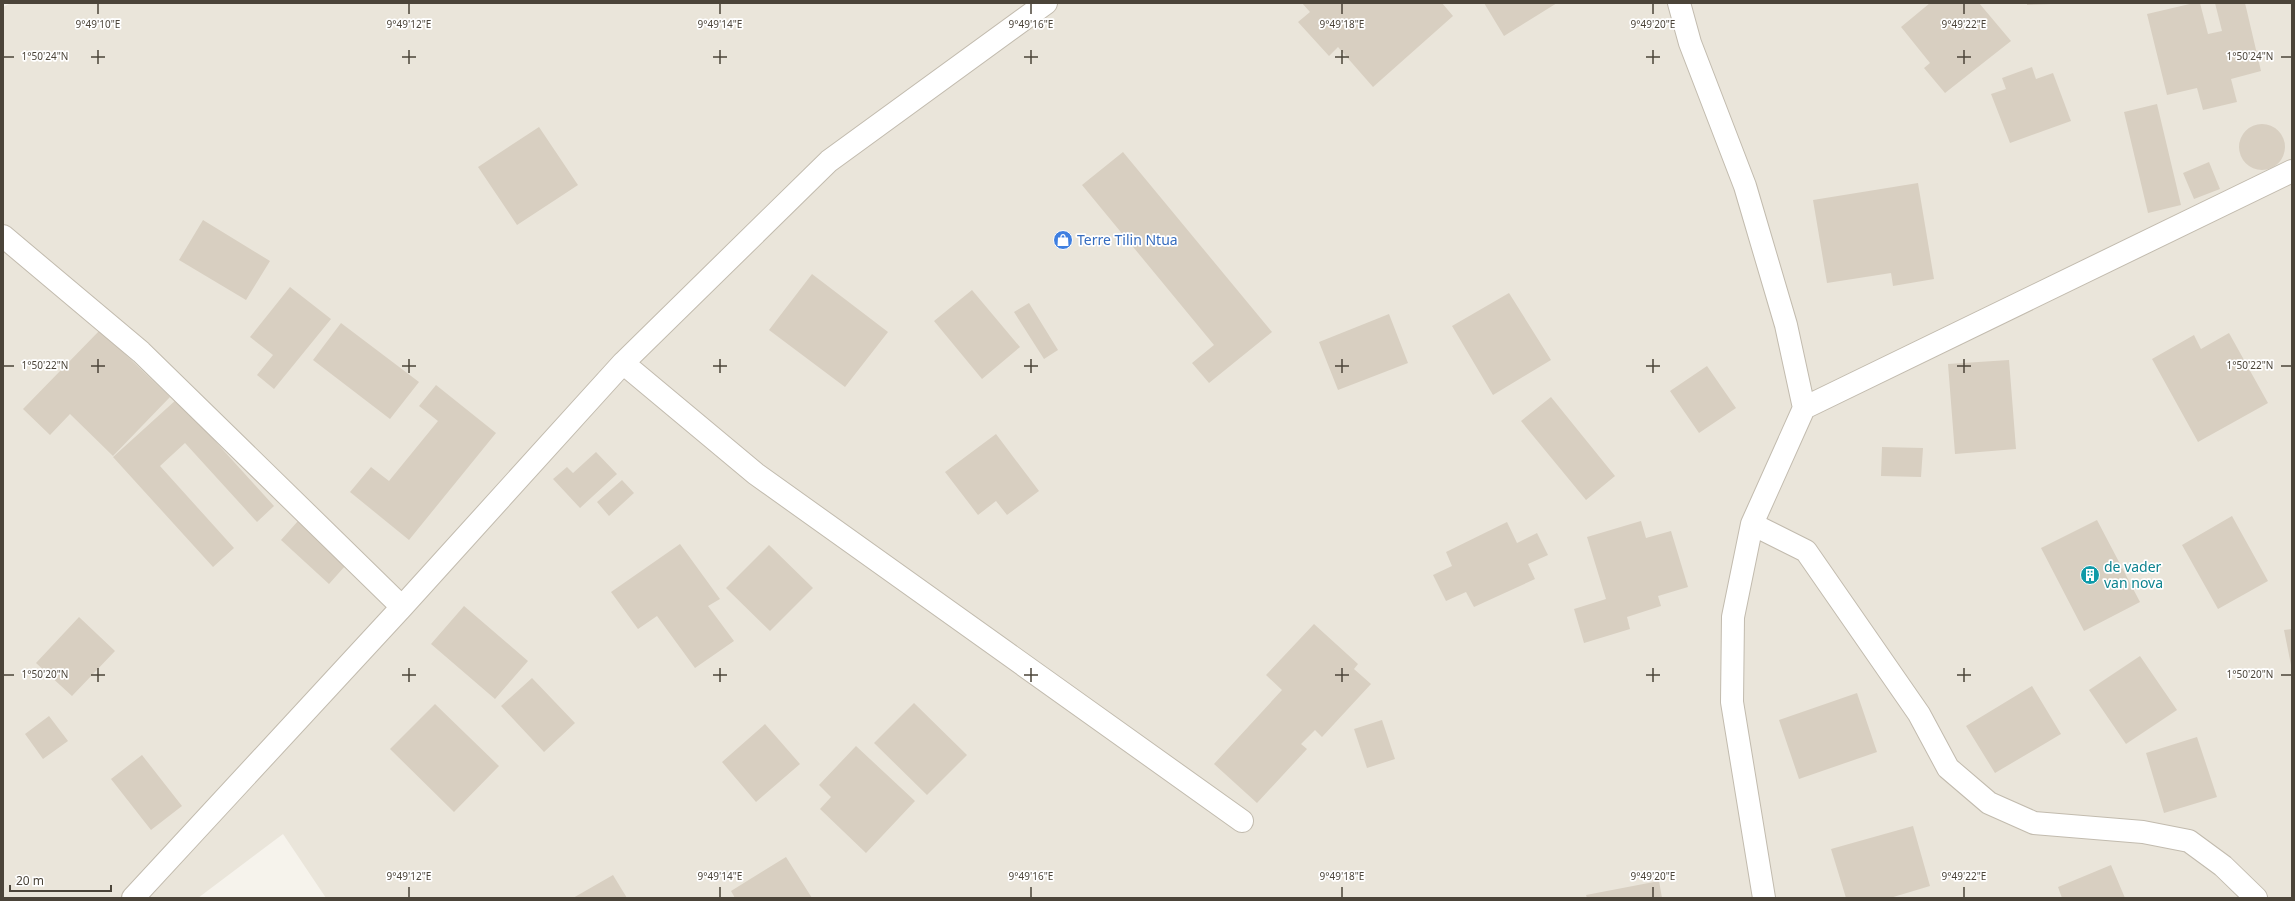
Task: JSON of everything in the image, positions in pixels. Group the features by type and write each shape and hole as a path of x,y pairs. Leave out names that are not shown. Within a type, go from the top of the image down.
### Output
{"street":[{"path":"133,898 402,607 623,363 829,161 1046,3"},
{"path":"1679,3 1690,43 1745,186 1786,325 1804,408 1752,524 1733,617 1732,702 1764,898"},
{"path":"1804,408 2292,171"},
{"path":"3,236 141,352 402,607"},
{"path":"623,363 756,474 1242,821"},
{"path":"1752,524 1806,551 1919,714 1948,768 1989,803 2034,823 2143,832 2188,841 2223,866 2256,898"}],"shaded area":[{"path":"11,3 2292,3 2292,898 326,898 283,834 198,898 3,898 3,7"}],"building":[{"path":"1302,3 1442,3 1453,16 1373,87 1338,47 1329,56 1298,22 1310,12"},
{"path":"1484,3 1557,3 1504,36"},
{"path":"1930,3 1979,3 2011,41 1945,93 1924,68 1930,63 1901,27"},
{"path":"2027,3 2051,3 2051,4 2027,5"},
{"path":"2194,3 2200,3 2208,34 2222,31 2215,3 2245,3 2261,71 2231,79 2237,102 2203,110 2197,88 2167,95 2147,14"},
{"path":"2032,67 2036,79 2053,73 2071,121 2010,143 1991,94 2006,89 2002,78"},
{"path":"2157,104 2181,205 2148,213 2124,112"},
{"path":"2267,124 2279,130 2284,138 2284,156 2279,164 2271,169 2257,170 2245,164 2240,156 2239,142 2245,130 2253,125"},
{"path":"539,127 578,185 517,225 478,167"},
{"path":"1123,152 1272,332 1209,383 1192,363 1214,345 1082,185"},
{"path":"2209,162 2220,189 2194,199 2183,173"},
{"path":"1918,183 1934,279 1893,286 1891,273 1827,283 1813,200"},
{"path":"203,220 270,261 246,300 179,260"},
{"path":"812,274 888,332 845,387 769,330"},
{"path":"290,287 331,319 274,389 257,375 273,355 250,337"},
{"path":"972,290 1020,347 982,379 934,321"},
{"path":"1509,293 1551,360 1493,395 1452,326"},
{"path":"1029,303 1058,350 1044,359 1014,312"},
{"path":"1389,314 1408,363 1338,390 1319,342"},
{"path":"341,323 419,382 390,419 313,360"},
{"path":"100,330 170,397 113,456 70,414 50,435 23,409"},
{"path":"2229,333 2268,403 2198,442 2152,359 2194,335 2201,349"},
{"path":"2009,360 2016,449 1955,454 1948,364"},
{"path":"1707,366 1736,408 1699,433 1670,391"},
{"path":"436,385 496,433 409,540 350,492 371,467 389,481 438,421 419,406"},
{"path":"1551,397 1615,476 1586,500 1521,421"},
{"path":"177,399 274,506 257,522 185,443 160,466 234,548 213,567 113,457"},
{"path":"996,434 1039,491 1007,515 996,501 978,515 945,472"},
{"path":"1882,447 1923,448 1921,477 1881,476"},
{"path":"596,452 617,474 580,508 553,479 567,467 573,473"},
{"path":"622,480 634,493 609,516 597,502"},
{"path":"2232,516 2268,581 2218,609 2182,545"},
{"name":"de vader van nova","path":"2097,520 2140,602 2084,631 2041,548"},
{"path":"298,521 346,565 329,584 281,540"},
{"path":"1641,521 1646,538 1671,531 1688,587 1658,596 1661,606 1627,617 1630,629 1584,643 1574,609 1606,599 1587,537"},
{"path":"1507,522 1517,543 1537,533 1548,555 1528,564 1535,579 1474,607 1466,592 1446,601 1433,575 1452,566 1446,552"},
{"path":"680,544 720,599 708,606 734,641 695,668 657,616 638,629 611,592"},
{"path":"769,545 813,588 770,631 726,588"},
{"path":"464,606 528,661 495,699 431,644"},
{"path":"79,617 115,651 72,696 36,663"},
{"path":"1314,624 1358,664 1354,669 1371,684 1322,737 1315,730 1301,744 1307,749 1257,803 1214,764 1282,690 1266,675"},
{"path":"2292,629 2292,665 2291,665 2284,630"},
{"path":"2140,656 2177,710 2126,744 2089,690"},
{"path":"532,678 575,723 544,752 501,706"},
{"path":"2032,686 2061,734 1995,773 1966,726"},
{"path":"1857,693 1877,752 1799,779 1779,720"},
{"path":"914,703 967,755 927,795 874,743"},
{"path":"435,704 499,766 454,812 390,749"},
{"path":"49,716 68,741 43,759 25,734"},
{"path":"1382,720 1395,759 1367,768 1354,729"},
{"path":"765,724 800,764 756,802 722,762"},
{"path":"2197,737 2217,797 2164,813 2146,753"},
{"path":"856,746 915,801 866,853 820,809 831,797 819,785"},
{"path":"142,755 182,806 151,830 111,779"},
{"path":"1913,826 1930,886 1890,898 1846,898 1831,849"},
{"path":"786,857 812,898 735,898 731,891"},
{"path":"2111,865 2125,898 2062,898 2058,887"},
{"path":"613,875 627,898 573,898"},
{"path":"1659,881 1662,898 1587,898 1586,895"}],"place":[{"name":"Terre Tilin Ntua","path":"1063,240"},
{"name":"de vader van nova","path":"2090,575"}]}
